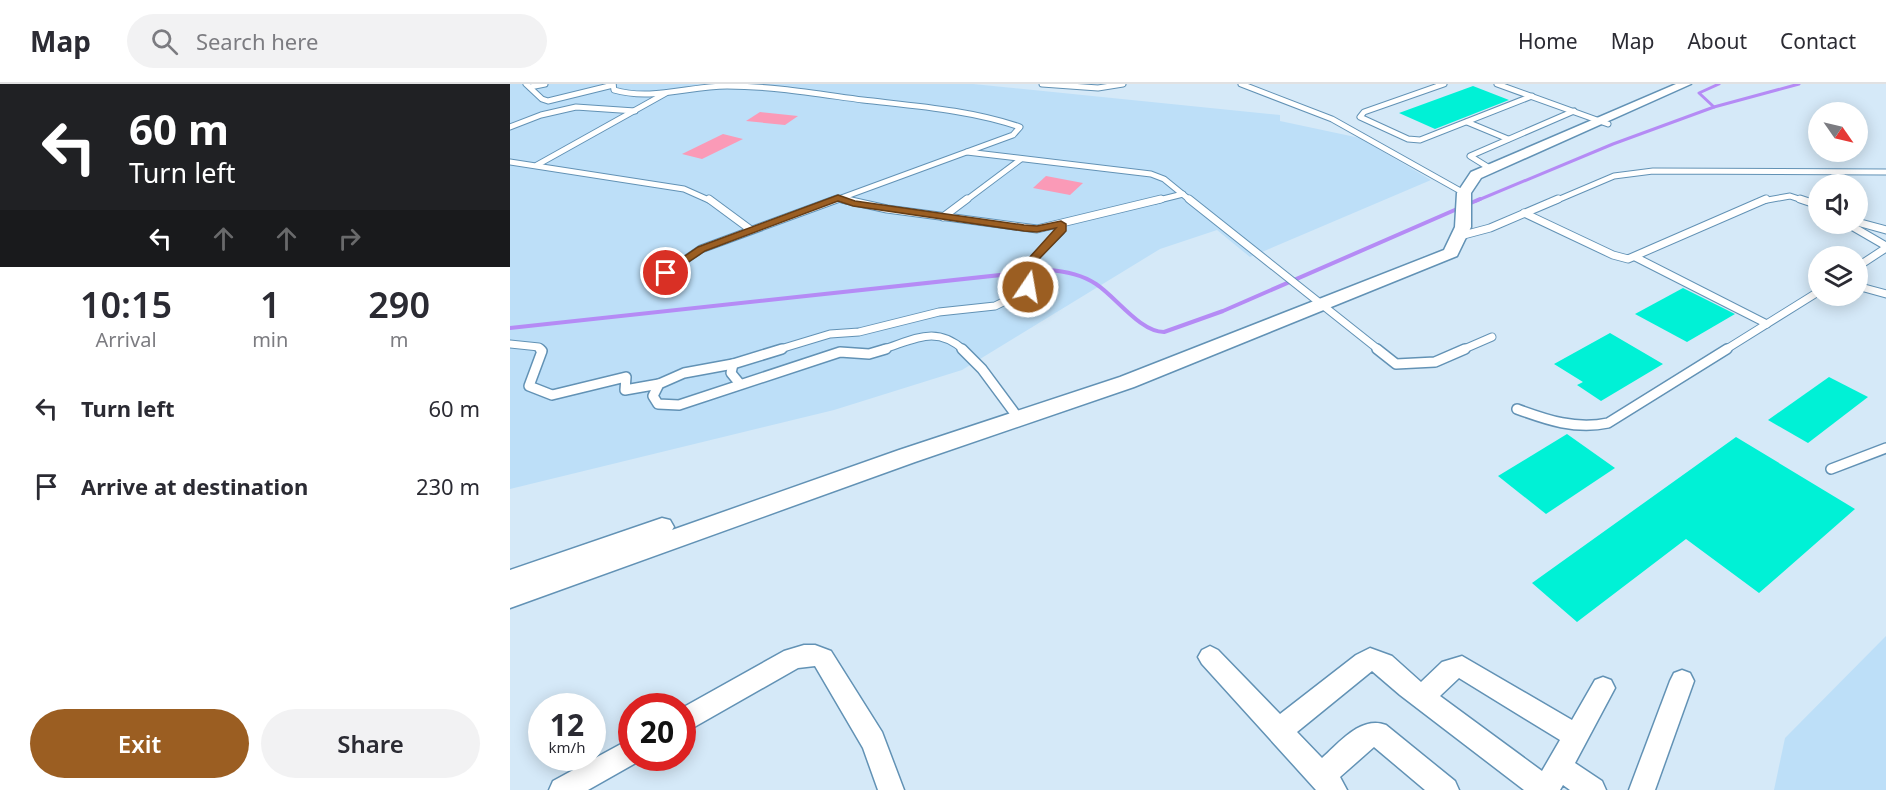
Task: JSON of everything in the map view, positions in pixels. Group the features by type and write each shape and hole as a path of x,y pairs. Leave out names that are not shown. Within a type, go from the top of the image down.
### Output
{"street":[{"path":"1474,180 1484,179 1685,84"},
{"path":"510,580 1015,413 1164,368 1311,297 1451,253 1464,215 1463,195 1476,175 1699,84"},
{"path":"510,597 907,456 1015,413"},
{"path":"696,714 792,659 806,654 815,655 823,659 873,741 891,790"},
{"path":"1210,657 1328,783 1365,737 1377,734 1438,788"},
{"path":"1279,731 1370,659 1384,664 1423,698 1546,790 1603,688"},
{"path":"1423,698 1447,671 1455,667 1462,667 1576,736"},
{"path":"1642,790 1682,681"},
{"path":"562,790 618,759"},
{"path":"1559,767 1593,790"}],"lane":[{"path":"528,86 544,84"},
{"path":"1042,84 1098,88 1123,84"},
{"path":"1241,84 1326,116 1463,195"},
{"path":"1444,84 1360,114 1364,120 1408,139 1420,141 1532,96"},
{"path":"1497,84 1604,122"},
{"path":"528,86 542,99 548,101 613,85 614,90 628,94 726,86 775,89 857,98 996,119 1013,122 1020,127 1013,135 694,252 659,276 646,277"},
{"path":"537,165 671,91"},
{"path":"510,128 541,115 576,107 635,111"},
{"path":"1491,169 1470,156 1574,111"},
{"path":"1467,122 1508,139"},
{"path":"1363,136 1384,129"},
{"path":"967,152 1151,174 1164,179 1396,364 1435,362 1491,337"},
{"path":"943,216 1021,159"},
{"path":"510,162 695,193 725,209 751,230"},
{"path":"1457,240 1614,176 1635,173 1886,172"},
{"path":"838,198 853,203 1037,229 1183,194"},
{"path":"1524,213 1613,255 1628,259 1769,198 1790,196 1808,202"},
{"path":"510,344 530,344 539,347 542,351 540,362 529,386 540,392 552,395 626,377 625,390 659,384 684,373 733,364 830,334 854,333 939,312 1002,304 1026,291 1031,268 1038,252 1061,231 1061,224"},
{"path":"1868,225 1886,230"},
{"path":"1865,234 1886,247 1868,259"},
{"path":"1635,257 1767,324"},
{"path":"1868,289 1886,294"},
{"path":"1517,409 1580,427 1595,427 1608,423 1808,298"},
{"path":"846,351 855,340 854,333"},
{"path":"659,384 655,390 654,401 664,406 672,406 846,351 869,354 928,336 944,335 955,342 983,372 1015,413"},
{"path":"733,364 731,374 740,384"},
{"path":"1832,469 1886,448"}],"shaded area":[{"path":"510,84 973,84 1280,115 1280,121 1360,138 1431,180 1250,257 1217,230 1160,249 962,370 834,410 510,489"},
{"path":"760,112 798,116 785,125 746,121"},
{"path":"723,134 743,139 702,159 682,154"},
{"path":"1046,176 1083,183 1070,195 1033,188"},
{"path":"1886,636 1886,790 1774,790 1785,738"}],"building":[{"path":"1473,86 1509,100 1435,129 1399,113"},
{"path":"1683,288 1735,314 1687,342 1635,314"},
{"path":"1610,333 1663,364 1601,401 1577,385 1583,382 1554,364"},
{"path":"1829,377 1868,397 1808,443 1768,420"},
{"path":"1567,434 1615,468 1546,514 1498,476"},
{"path":"1736,437 1855,509 1759,593 1686,539 1577,622 1532,583"}],"waterway":[{"path":"1714,107 1699,93 1719,84"},
{"path":"1714,107 1799,84"},
{"path":"1476,201 1613,144 1714,107"},
{"path":"510,328 1047,270 1085,278 1104,290 1137,320 1146,326 1164,332 1223,311 1480,199"}],"route":[{"path":"666,273 701,249 838,198 887,209 1024,228 1037,229 1061,224 1061,231 1044,245 1034,258 1028,287"}]}
